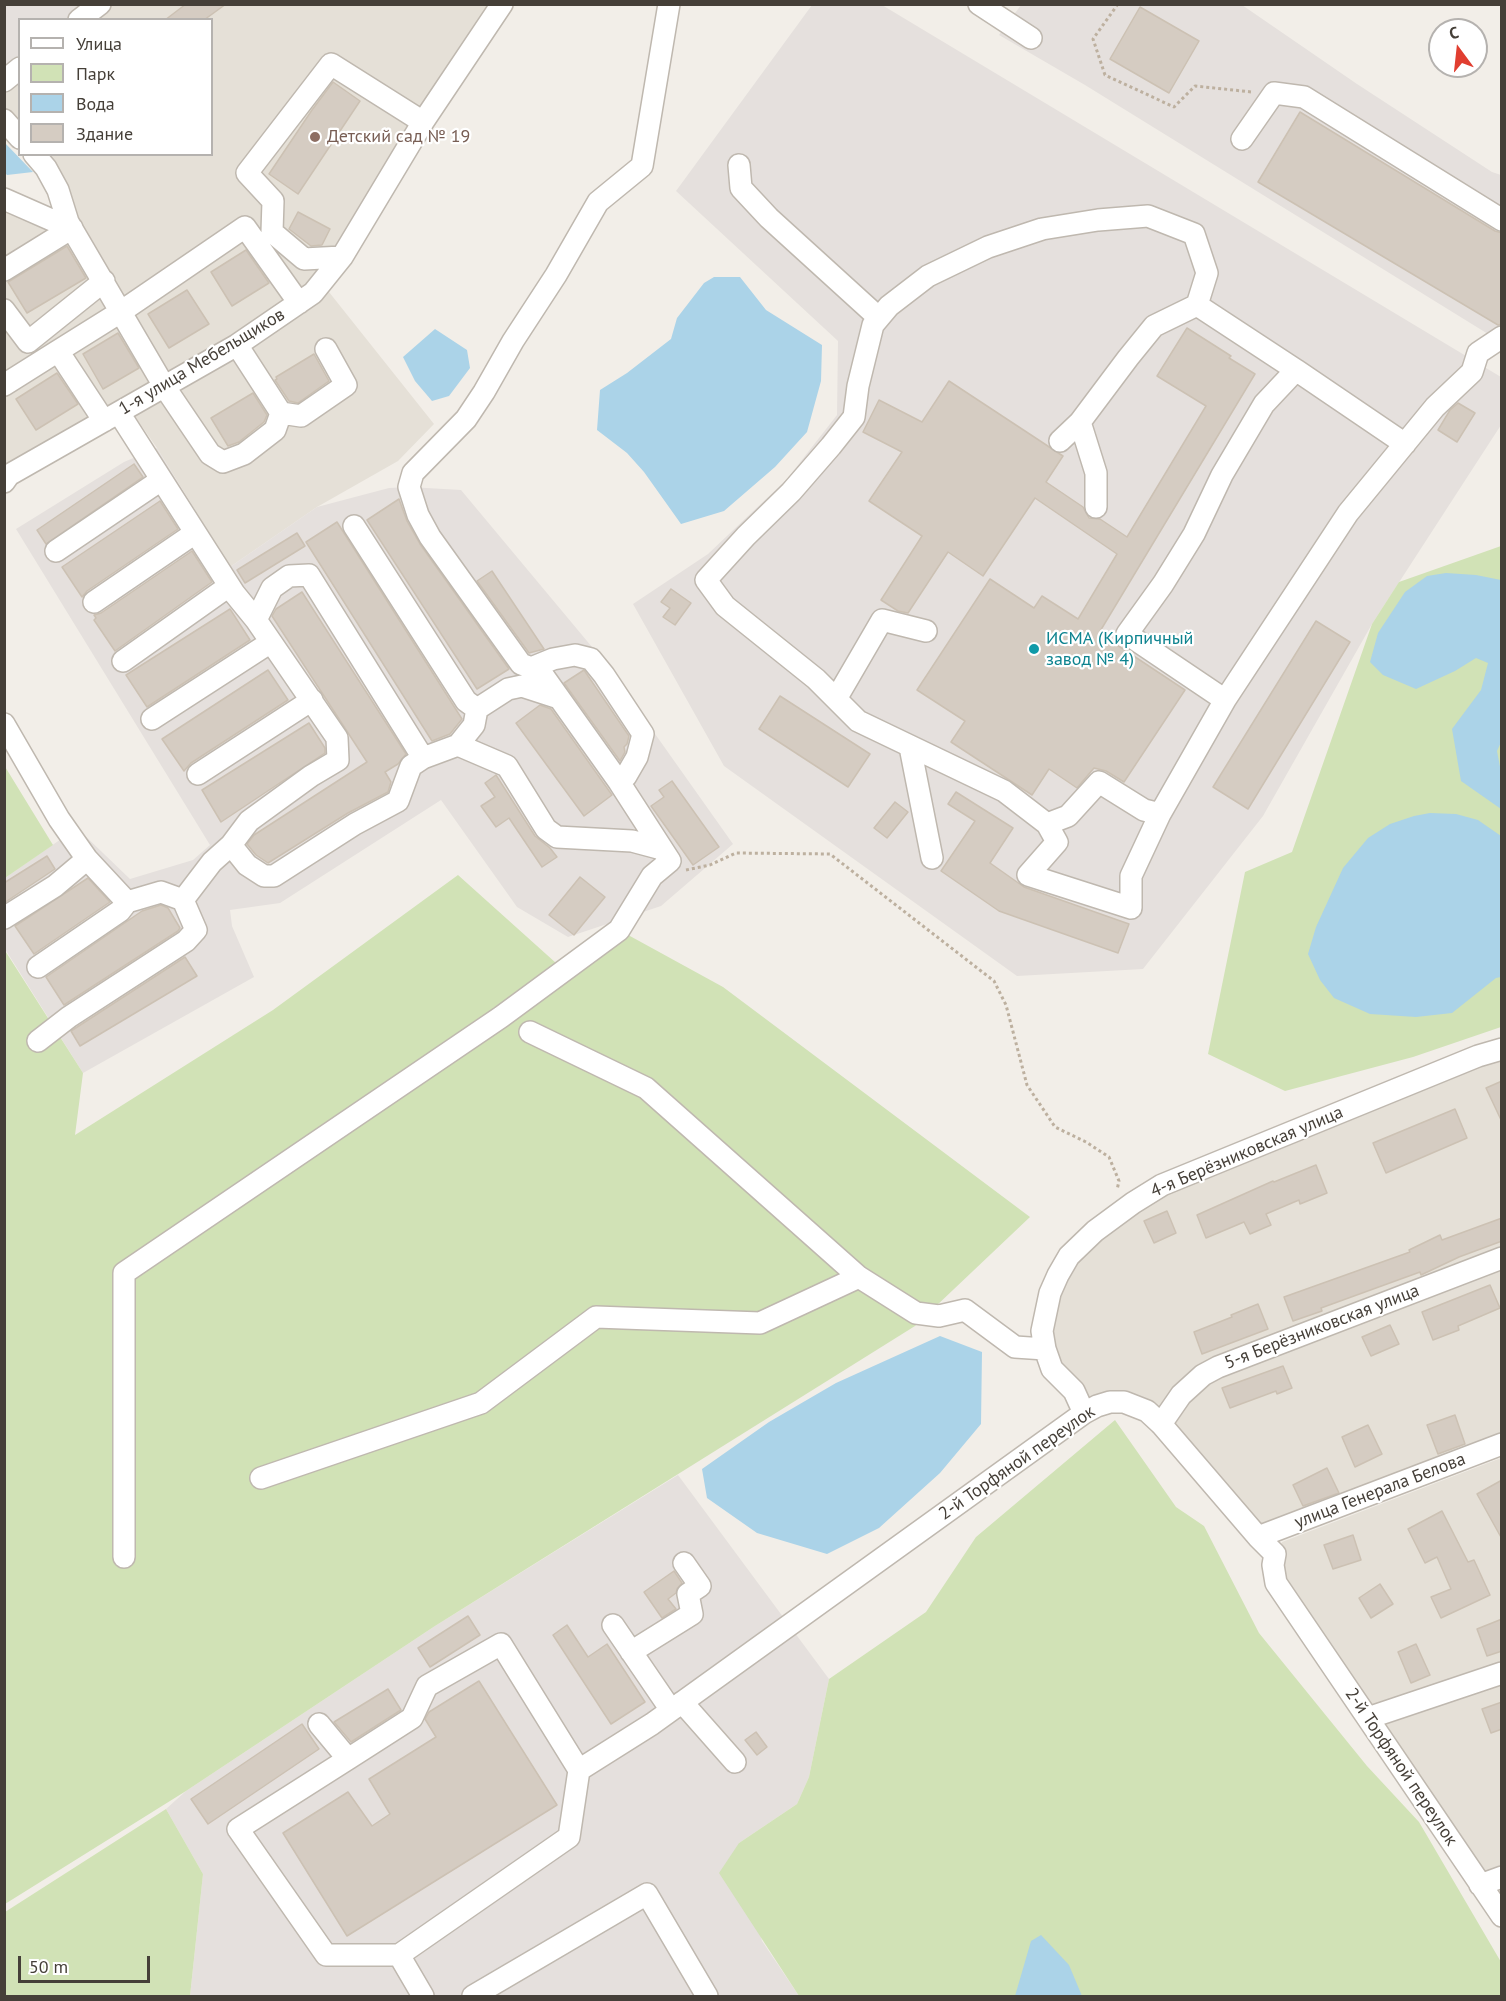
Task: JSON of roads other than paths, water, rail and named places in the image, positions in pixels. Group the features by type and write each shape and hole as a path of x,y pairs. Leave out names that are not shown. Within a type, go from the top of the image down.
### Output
{"street":[{"path":"82,18 100,4"},
{"name":"1-я улица Мебельщиков","path":"6,477 237,345 313,293 342,257 423,122 502,4"},
{"path":"666,855 619,782 540,671 521,664 430,537 418,515 409,487 413,473 466,419 484,392 598,202 642,166 669,4"},
{"path":"979,4 1031,38"},
{"path":"342,257 304,259 272,232 273,201 247,173 331,64 423,122"},
{"path":"4,81 18,70"},
{"path":"1242,139 1274,93 1304,96 1502,220"},
{"path":"4,120 18,136"},
{"path":"36,156 46,168 58,190 70,225 164,386 210,454 223,462 244,454 275,430 281,414"},
{"path":"739,165 741,188 769,218 879,318"},
{"path":"4,199 54,221 70,225"},
{"path":"1060,441 1080,422 1154,326 1197,305 1207,273 1194,234 1148,216 1098,220 1042,229 987,247 928,276 889,306 873,325 858,386 854,417 791,492 706,580 725,606 816,679 858,721 1004,791 1047,824 1057,842 1028,875 1131,908 1131,876 1160,814 1225,700 1348,513 1435,407 1472,372 1478,353 1502,337"},
{"path":"4,270 70,225"},
{"path":"4,385 122,311 245,227 299,303"},
{"path":"4,310 28,342 104,281"},
{"path":"1197,305 1405,444"},
{"path":"237,345 281,414"},
{"path":"281,414 301,416 346,384 326,349"},
{"path":"58,351 161,480 232,589 337,738 338,760 311,776 249,821 183,900"},
{"path":"1225,700 1127,634 1163,584 1194,534 1222,475 1264,404 1296,370"},
{"path":"1080,422 1096,473 1096,507"},
{"path":"56,551 161,480"},
{"path":"354,526 466,701 477,709"},
{"path":"94,602 195,533"},
{"path":"256,620 272,588 289,576 309,575 423,758"},
{"path":"123,661 232,589 272,588"},
{"path":"836,699 882,620 926,631"},
{"path":"152,719 271,642"},
{"path":"531,668 553,659 575,655 591,659 604,675 643,734 637,758 626,776 619,782"},
{"path":"231,845 247,865 264,876 274,876 355,824 398,801 411,766 423,758 458,745 474,725 477,709 508,689 522,686 560,698"},
{"path":"198,774 312,700"},
{"path":"4,724 59,819 87,859 127,902"},
{"path":"458,745 507,766 546,829 557,837 632,841 666,855"},
{"path":"910,747 932,858"},
{"path":"1047,824 1068,816 1099,782 1144,810 1160,814"},
{"path":"124,1557 124,1273 501,1017 620,930 666,855"},
{"path":"4,918 55,886 87,859"},
{"path":"38,967 120,911 127,902 161,892 183,900 195,930 186,941 69,1017 38,1041"},
{"path":"530,1032 646,1088 859,1277 916,1313 939,1316 965,1310 1015,1347 1045,1349"},
{"name":"4-я Берёзниковская улица","path":"1084,1413 1074,1391 1052,1369 1042,1331 1044,1315 1058,1275 1069,1256 1095,1231 1132,1203 1162,1185 1478,1056 1502,1049"},
{"name":"5-я Берёзниковская улица","path":"1161,1424 1181,1395 1203,1375 1226,1364 1502,1258"},
{"path":"261,1478 481,1403 596,1317 760,1323 859,1277"},
{"name":"2-й Торфяной переулок","path":"579,1770 651,1724 1084,1413 1110,1402 1124,1402 1147,1411 1161,1424 1275,1554 1273,1565 1276,1583 1502,1916"},
{"name":"улица Генерала Белова","path":"1258,1537 1502,1444"},
{"path":"631,1652 692,1614 688,1594 700,1586 684,1563"},
{"path":"612,1625 631,1652 676,1706 735,1762"},
{"path":"501,1644 579,1770 569,1837 399,1955 326,1955 238,1829 348,1759 412,1719 427,1686 501,1644"},
{"path":"1368,1718 1502,1673"},
{"path":"319,1724 348,1759"},
{"path":"1480,1885 1502,1877"},
{"path":"473,1996 647,1894 707,1996"},
{"path":"399,1955 423,1996"}],"water":[{"path":"5,143 33,172 7,175 5,173"},
{"path":"714,277 740,277 766,310 822,345 821,381 807,432 775,467 724,511 681,524 644,472 627,453 597,430 600,390 627,373 671,339 677,318 704,283"},
{"path":"435,329 467,350 470,368 449,396 432,401 415,381 403,357"},
{"path":"1446,573 1476,575 1501,580 1502,740 1497,751 1501,772 1501,809 1461,781 1452,729 1481,690 1488,663 1476,658 1455,671 1416,689 1383,675 1370,662 1378,633 1405,592 1427,576"},
{"path":"1430,813 1456,814 1478,820 1501,836 1501,977 1496,978 1452,1013 1416,1017 1370,1014 1334,998 1320,980 1308,954 1316,927 1343,868 1368,838 1390,824"},
{"path":"940,1336 982,1352 981,1424 940,1473 879,1528 827,1554 757,1533 707,1498 702,1469 769,1422 836,1383"},
{"path":"1041,1935 1069,1965 1082,1996 1015,1996 1031,1941"}],"place":[{"name":"Детский сад № 19","path":"315,137"},
{"name":"ИСМА (Кирпичный завод № 4)","path":"1034,649"}]}
